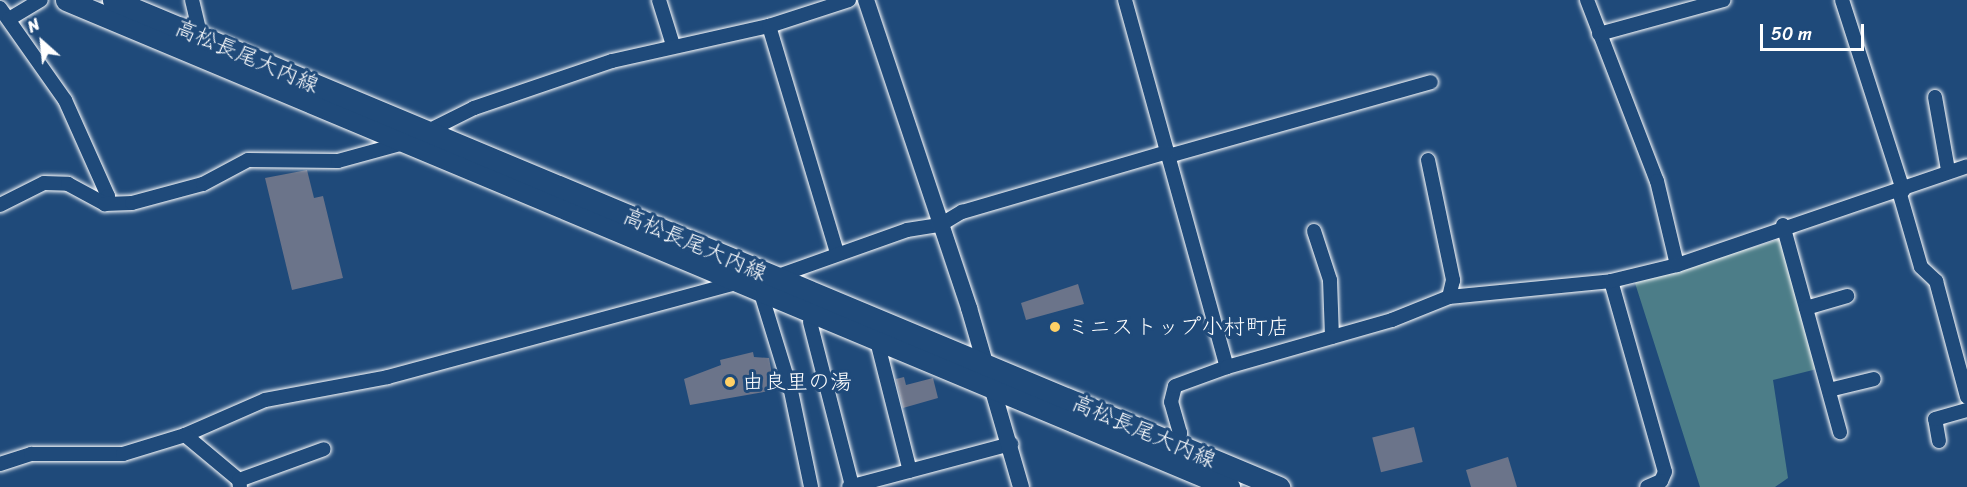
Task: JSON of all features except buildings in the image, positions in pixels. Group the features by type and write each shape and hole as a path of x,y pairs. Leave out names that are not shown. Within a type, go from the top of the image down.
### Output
{"main road":[{"name":"高松長尾大内線","path":"66,0 405,143 758,283 986,365 1174,454 1196,480 1229,487"},
{"name":"高松長尾大内線","path":"113,0 427,132 876,337 994,388 1174,454 1279,487"}],"street":[{"path":"41,0 5,14 65,100 108,196 105,204"},
{"path":"192,0 207,58"},
{"path":"659,0 673,45"},
{"path":"0,205 44,183 68,184 105,204 167,196 248,160 338,161 405,143 474,108 673,45 769,26 849,0"},
{"path":"866,0 994,388 1021,487"},
{"path":"1125,0 1227,367"},
{"path":"1587,0 1657,181 1677,265"},
{"path":"1599,34 1723,0"},
{"path":"1842,0 1901,190 1921,267 1936,281 1967,398"},
{"path":"769,26 837,252"},
{"path":"0,464 31,454 123,454 185,435 265,400 388,376 758,283 837,252 940,225 962,212 1431,82"},
{"path":"1935,97 1948,170"},
{"path":"1428,160 1453,280 1449,297"},
{"path":"1174,454 1175,386 1227,367 1332,337 1449,297 1611,281 1677,265 1783,225 1901,190 1948,170 1967,166"},
{"path":"1783,225 1840,432"},
{"path":"1314,231 1330,280 1332,337"},
{"path":"1611,281 1665,472 1661,481 1647,487"},
{"path":"758,283 791,391 811,487"},
{"path":"1806,308 1847,296"},
{"path":"810,322 850,487 1011,444"},
{"path":"876,337 910,471"},
{"path":"1829,390 1874,379"},
{"path":"1939,441 1935,419 1967,410"},
{"path":"185,435 240,484 324,449"}],"green space":[{"path":"1783,238 1821,368 1773,380 1788,478 1775,487 1700,487 1635,283"}],"place":[{"name":"ミニストップ小村町店","path":"1055,327"},
{"name":"由良里の湯","path":"730,382"}]}
